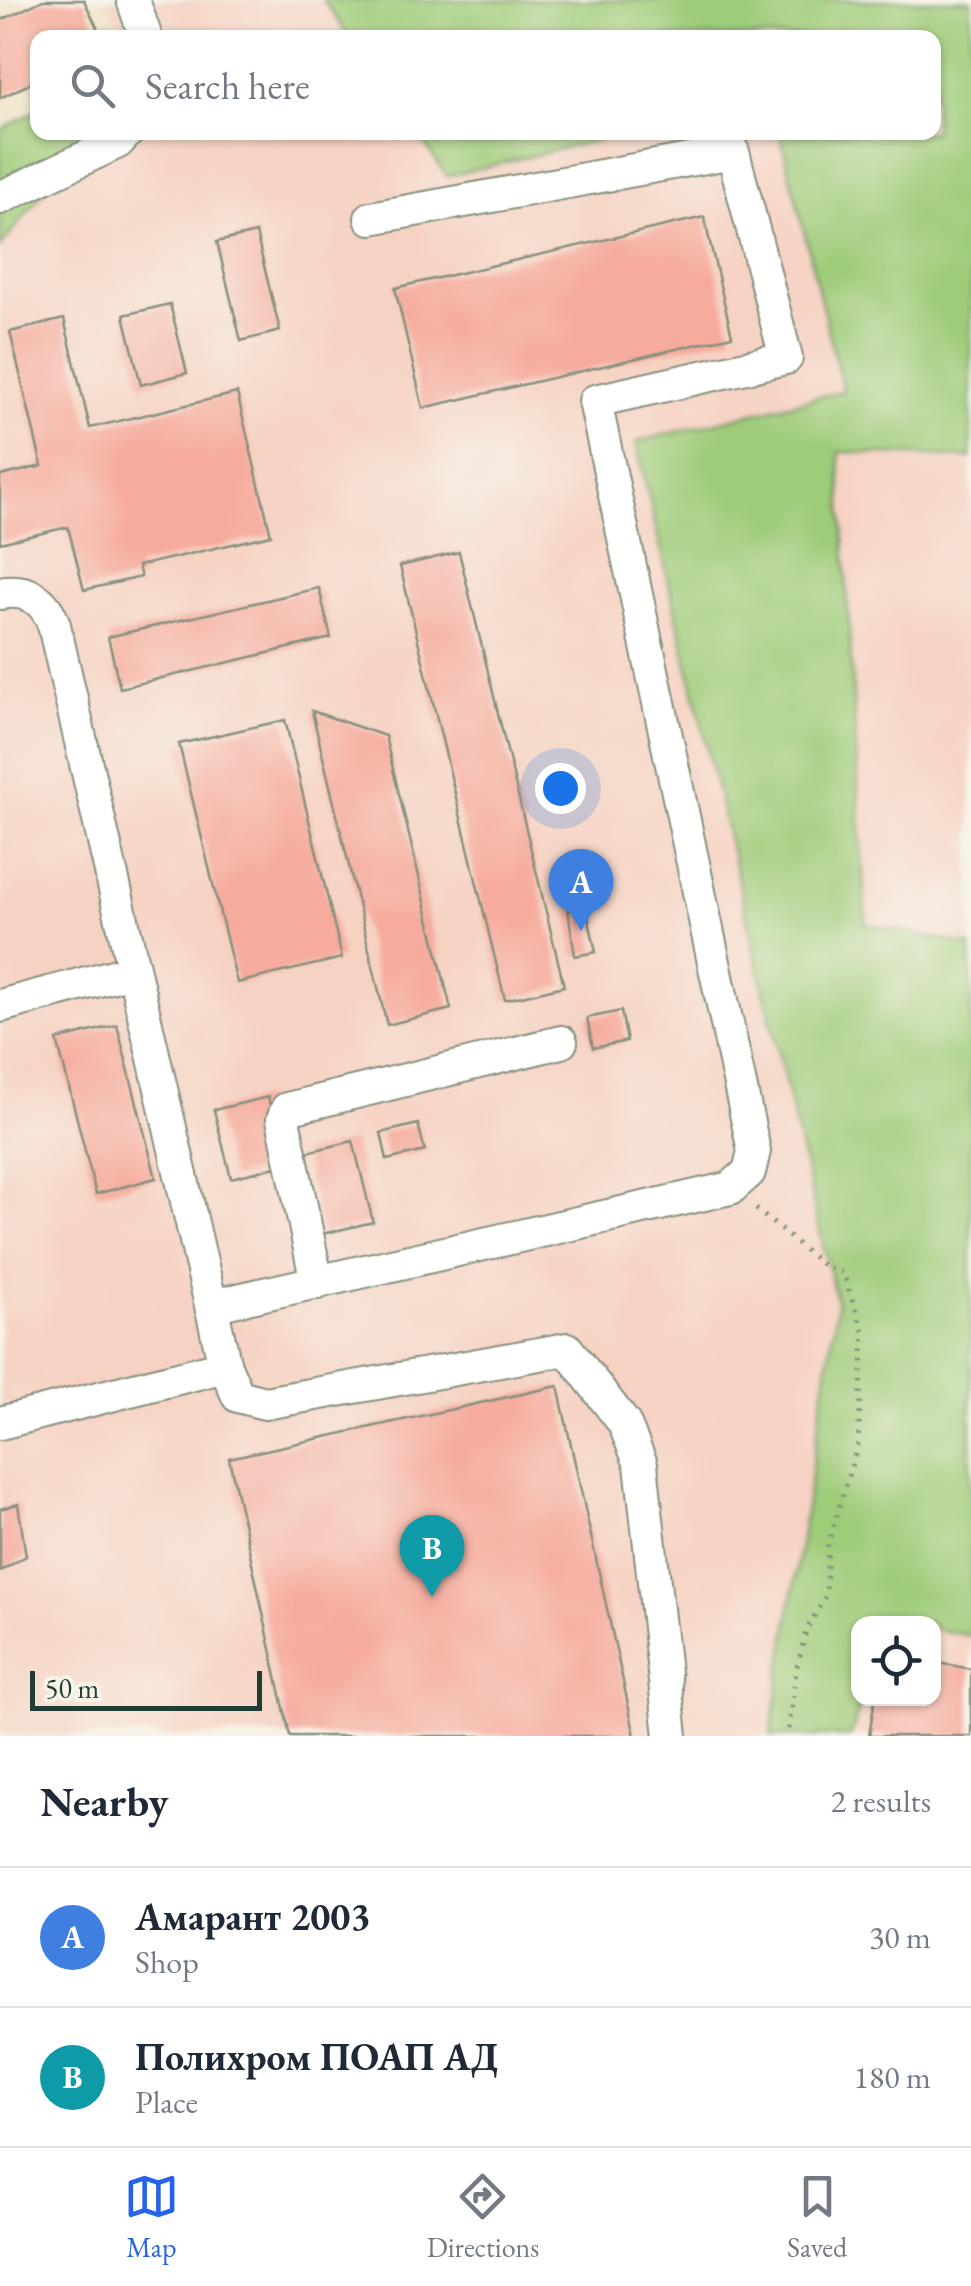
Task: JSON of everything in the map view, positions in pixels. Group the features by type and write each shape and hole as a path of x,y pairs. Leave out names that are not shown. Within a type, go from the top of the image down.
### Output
{"street":[{"path":"132,0 143,30"},
{"path":"0,198 120,140"},
{"path":"211,1306 731,1188 749,1172 754,1151 595,401 786,358 733,152 371,218"},
{"path":"0,593 15,590 33,596 48,608 54,625 225,1366 238,1396 265,1403 566,1348 624,1424 642,1464 672,1736"},
{"path":"0,1006 132,971"},
{"path":"318,1283 284,1119 288,1109 561,1042"},
{"path":"0,1422 225,1366"}],"path":[{"path":"731,1188 824,1266 843,1273 864,1333 858,1443 828,1545 826,1595 806,1631 788,1736"}],"shaded area":[{"path":"106,0 971,0 971,1736 0,1736 0,247 84,140 941,140 941,30 122,30"}],"green space":[{"path":"323,0 971,0 971,458 839,452 866,924 971,946 971,1636 941,1630 941,1616 851,1616 851,1706 860,1706 851,1736 771,1736 837,1304 636,442 843,391 782,140 941,140 941,30 345,30"},
{"path":"30,114 30,140 84,140 0,247 0,130"},
{"path":"422,140 598,140 447,176"}],"building":[{"path":"43,0 84,0 98,30 30,30 30,84 0,98 0,21"},
{"path":"704,217 732,336 423,408 395,288"},
{"path":"256,233 280,331 241,341 217,242"},
{"path":"170,304 187,373 141,385 124,315"},
{"path":"64,319 90,428 237,393 271,535 138,566 141,577 84,590 68,527 0,543 0,476 42,466 10,332"},
{"path":"459,552 564,986 505,1000 400,566"},
{"path":"319,588 331,638 120,688 108,637"},
{"path":"312,711 385,736 451,1009 387,1025"},
{"path":"285,720 342,958 237,983 179,744"},
{"path":"586,907 596,952 575,956 568,910"},
{"path":"621,1011 627,1041 593,1048 587,1018"},
{"path":"117,1025 156,1178 96,1194 57,1040"},
{"path":"268,1097 284,1165 231,1178 214,1110"},
{"path":"418,1124 425,1151 387,1160 381,1133"},
{"path":"353,1141 373,1222 322,1234 303,1153"},
{"path":"558,1386 635,1736 290,1736 229,1458"},
{"path":"18,1504 26,1556 0,1571 0,1509"},
{"path":"941,1663 971,1669 971,1736 869,1736 874,1706 941,1706"}],"place":[{"name":"Амарант 2003","path":"581,931"},
{"name":"Полихром ПОАП АД","path":"432,1597"}]}
